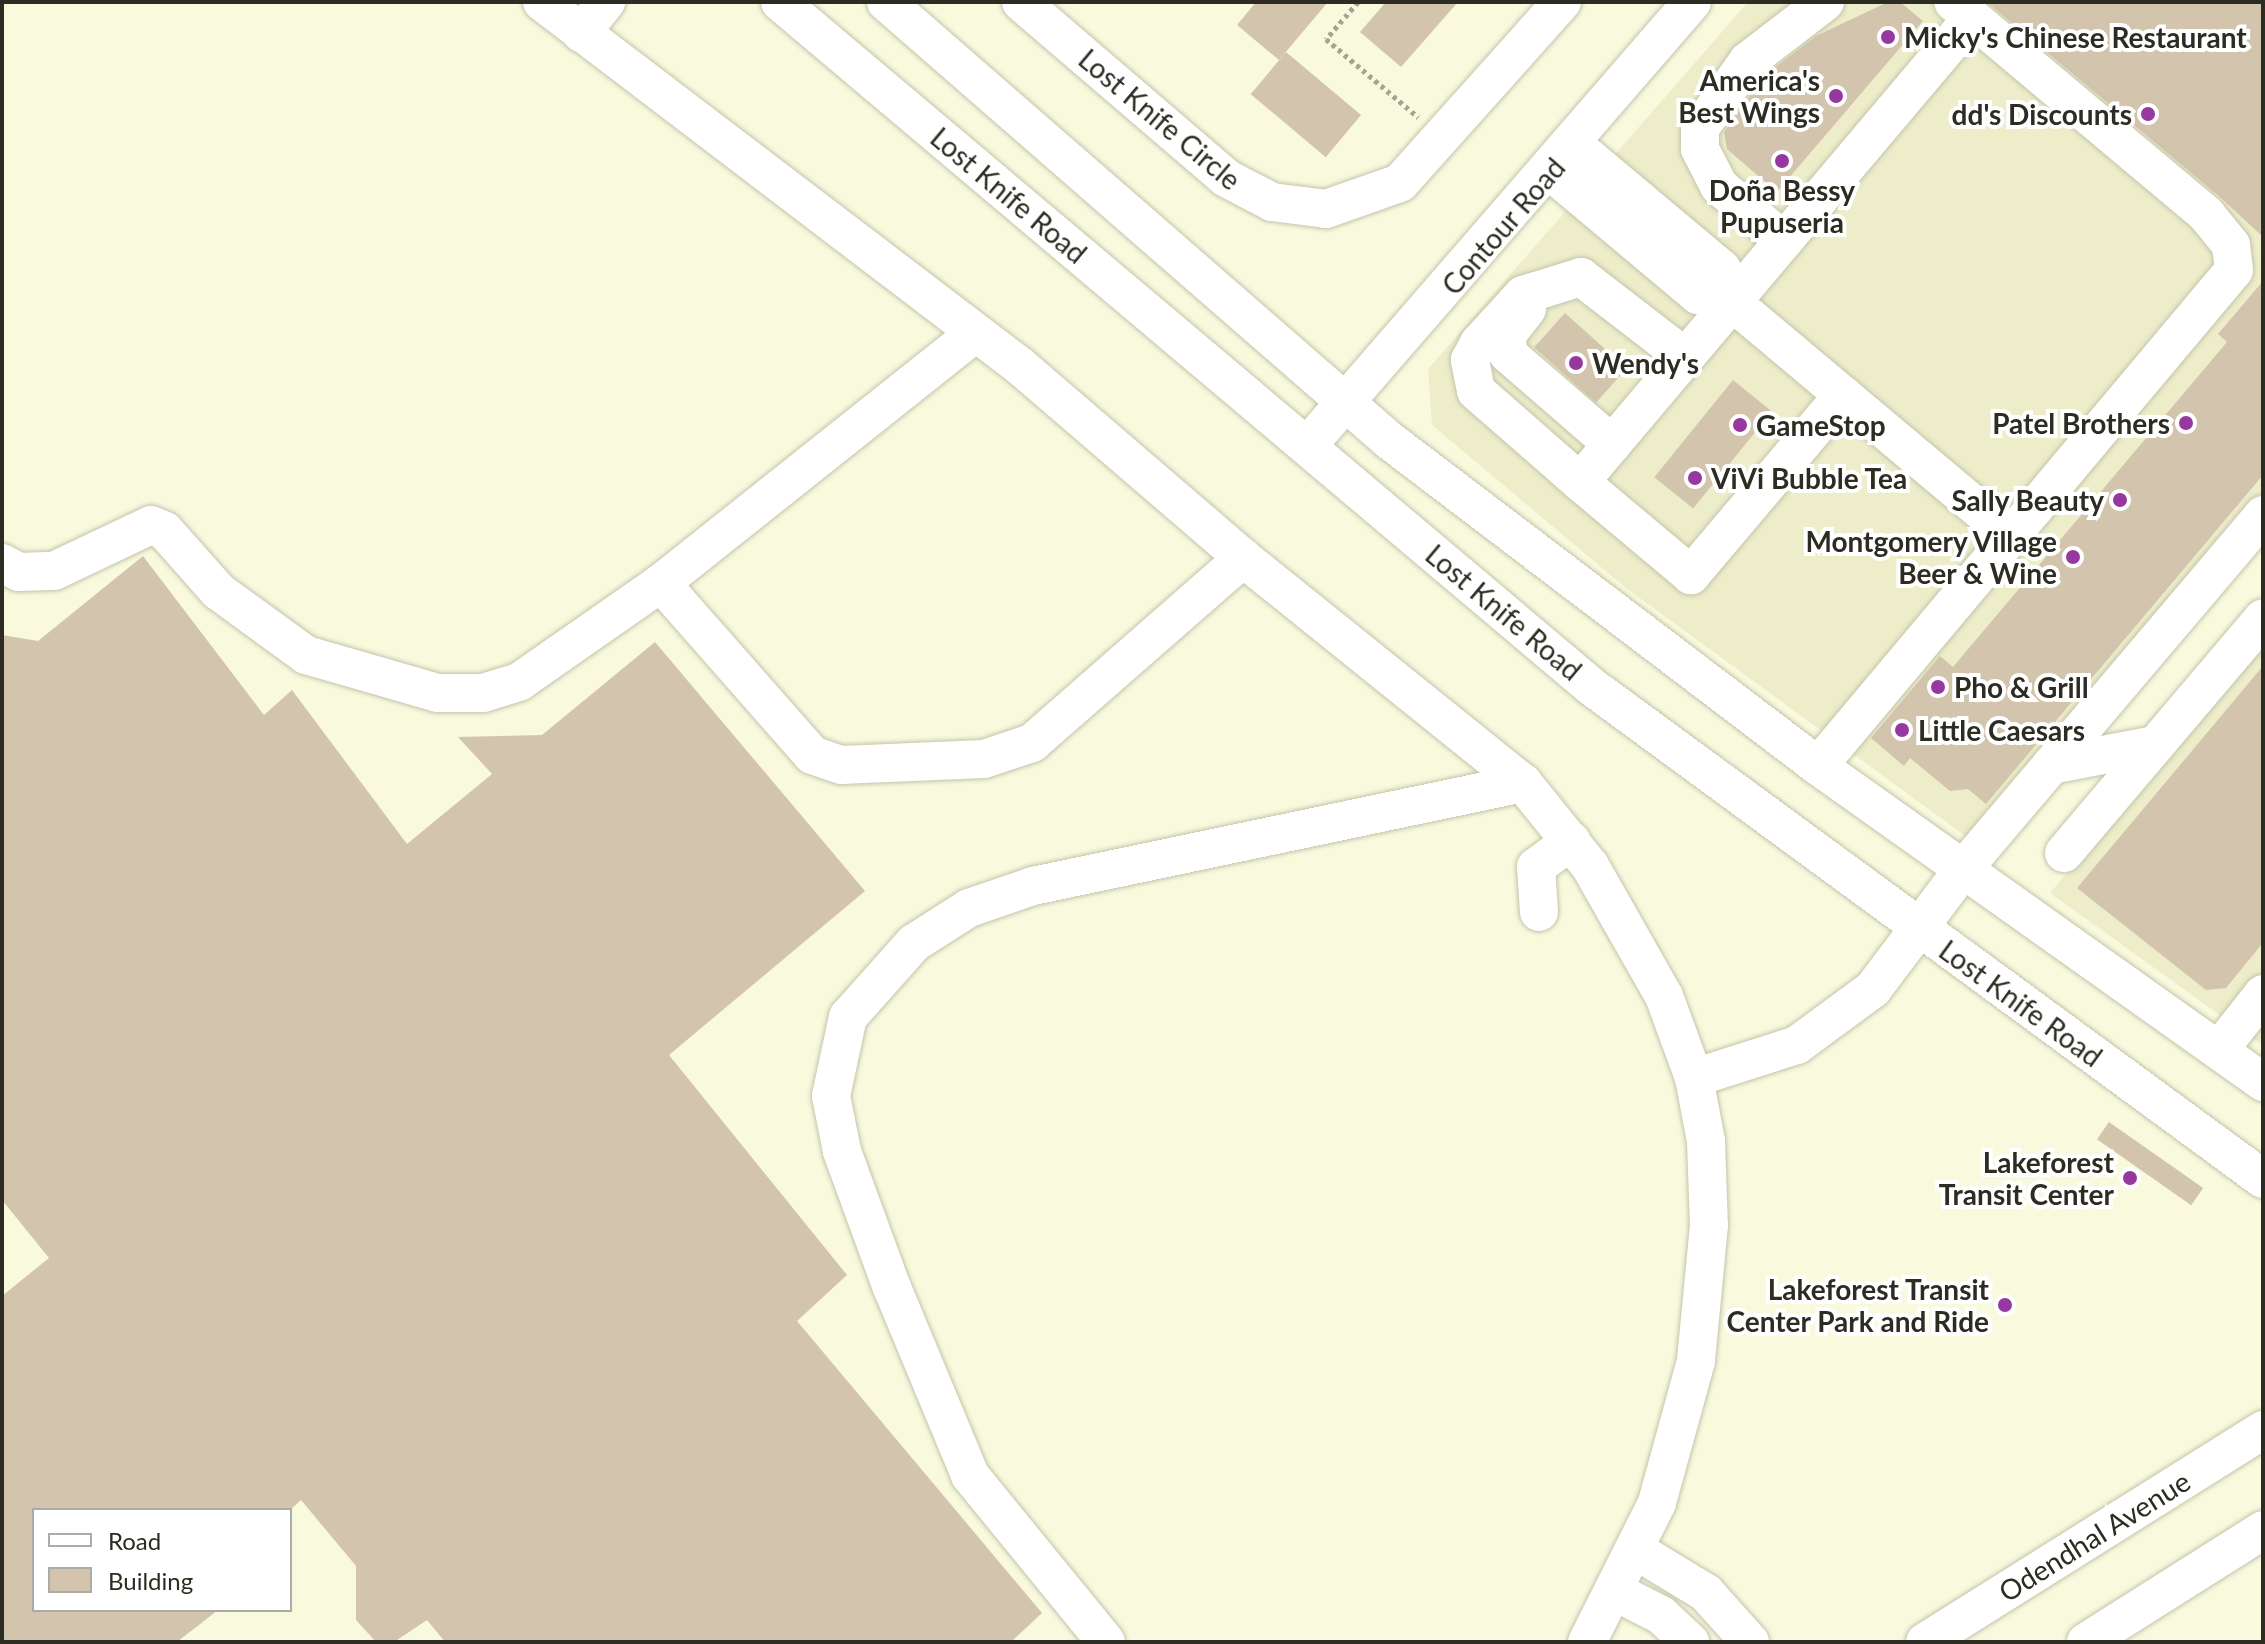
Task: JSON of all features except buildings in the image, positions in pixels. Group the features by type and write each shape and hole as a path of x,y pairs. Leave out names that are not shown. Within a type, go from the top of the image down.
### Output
{"street":[{"path":"542,2 975,333 1243,558 1523,783 1571,841 1630,930 1694,1078 1706,1141 1709,1225 1702,1321 1664,1479 1637,1551 1587,1642"},
{"path":"581,33 606,2"},
{"name":"Lost Knife Road","path":"780,2 1592,687 2263,1179"},
{"path":"886,2 1345,404 1818,766 2263,1082"},
{"name":"Lost Knife Circle","path":"1021,2 1226,178 1272,202 1326,209 1376,196 1400,183 1443,139 1562,2"},
{"name":"Contour Road","path":"1308,445 1562,158 1692,2"},
{"path":"1784,241 1719,186 1700,149 1700,128 1748,61 1825,2"},
{"path":"1580,482 1784,241 1963,10 2206,214 2235,257 2227,283 1818,766"},
{"path":"1562,158 1722,269 1732,302 2012,537"},
{"path":"1685,357 1591,281 1563,278 1523,295 1470,360 1482,399 1691,575 1843,395"},
{"path":"1591,281 1532,304 1512,324 1506,345 1514,361 1612,444"},
{"path":"2,563 19,572 54,571 151,525 165,531 218,591 306,655 438,693 483,693 519,682 661,583 975,333"},
{"path":"1694,1078 1797,1045 1836,1021 1873,989 1964,868 2263,515"},
{"path":"661,583 812,755 841,765 984,759 1032,743 1243,558"},
{"path":"2064,853 2263,618"},
{"path":"2051,765 2155,745"},
{"path":"1106,1642 970,1475 898,1303 842,1151 831,1096 848,1017 914,943 981,903 1033,886 1523,783"},
{"path":"1539,912 1536,867 1571,841"},
{"path":"2219,1050 2263,994"},
{"name":"Odendhal Avenue","path":"1925,1642 2263,1430"},
{"path":"2086,1642 2263,1530"},
{"path":"1637,1551 1706,1593 1750,1642"},
{"path":"1616,1592 1661,1615 1690,1642"}],"path":[{"path":"1358,2 1326,39 1443,139"}],"shaded area":[{"path":"1748,2 2263,2 2263,495 1971,840 1626,588 1432,425 1428,369"},
{"path":"2263,642 2263,1046 2050,893"}],"place":[{"name":"Micky's Chinese Restaurant","path":"1888,37"},
{"name":"America's Best Wings","path":"1836,96"},
{"name":"dd's Discounts","path":"2148,114"},
{"name":"Doña Bessy Pupuseria","path":"1782,161"},
{"name":"Wendy's","path":"1576,363"},
{"name":"Patel Brothers","path":"2186,423"},
{"name":"GameStop","path":"1740,425"},
{"name":"ViVi Bubble Tea","path":"1695,478"},
{"name":"Sally Beauty","path":"2120,500"},
{"name":"Montgomery Village Beer & Wine","path":"2073,557"},
{"name":"Pho & Grill","path":"1938,687"},
{"name":"Little Caesars","path":"1902,730"},
{"name":"Lakeforest Transit Center","path":"2130,1178"},
{"name":"Lakeforest Transit Center Park and Ride","path":"2005,1305"}]}
